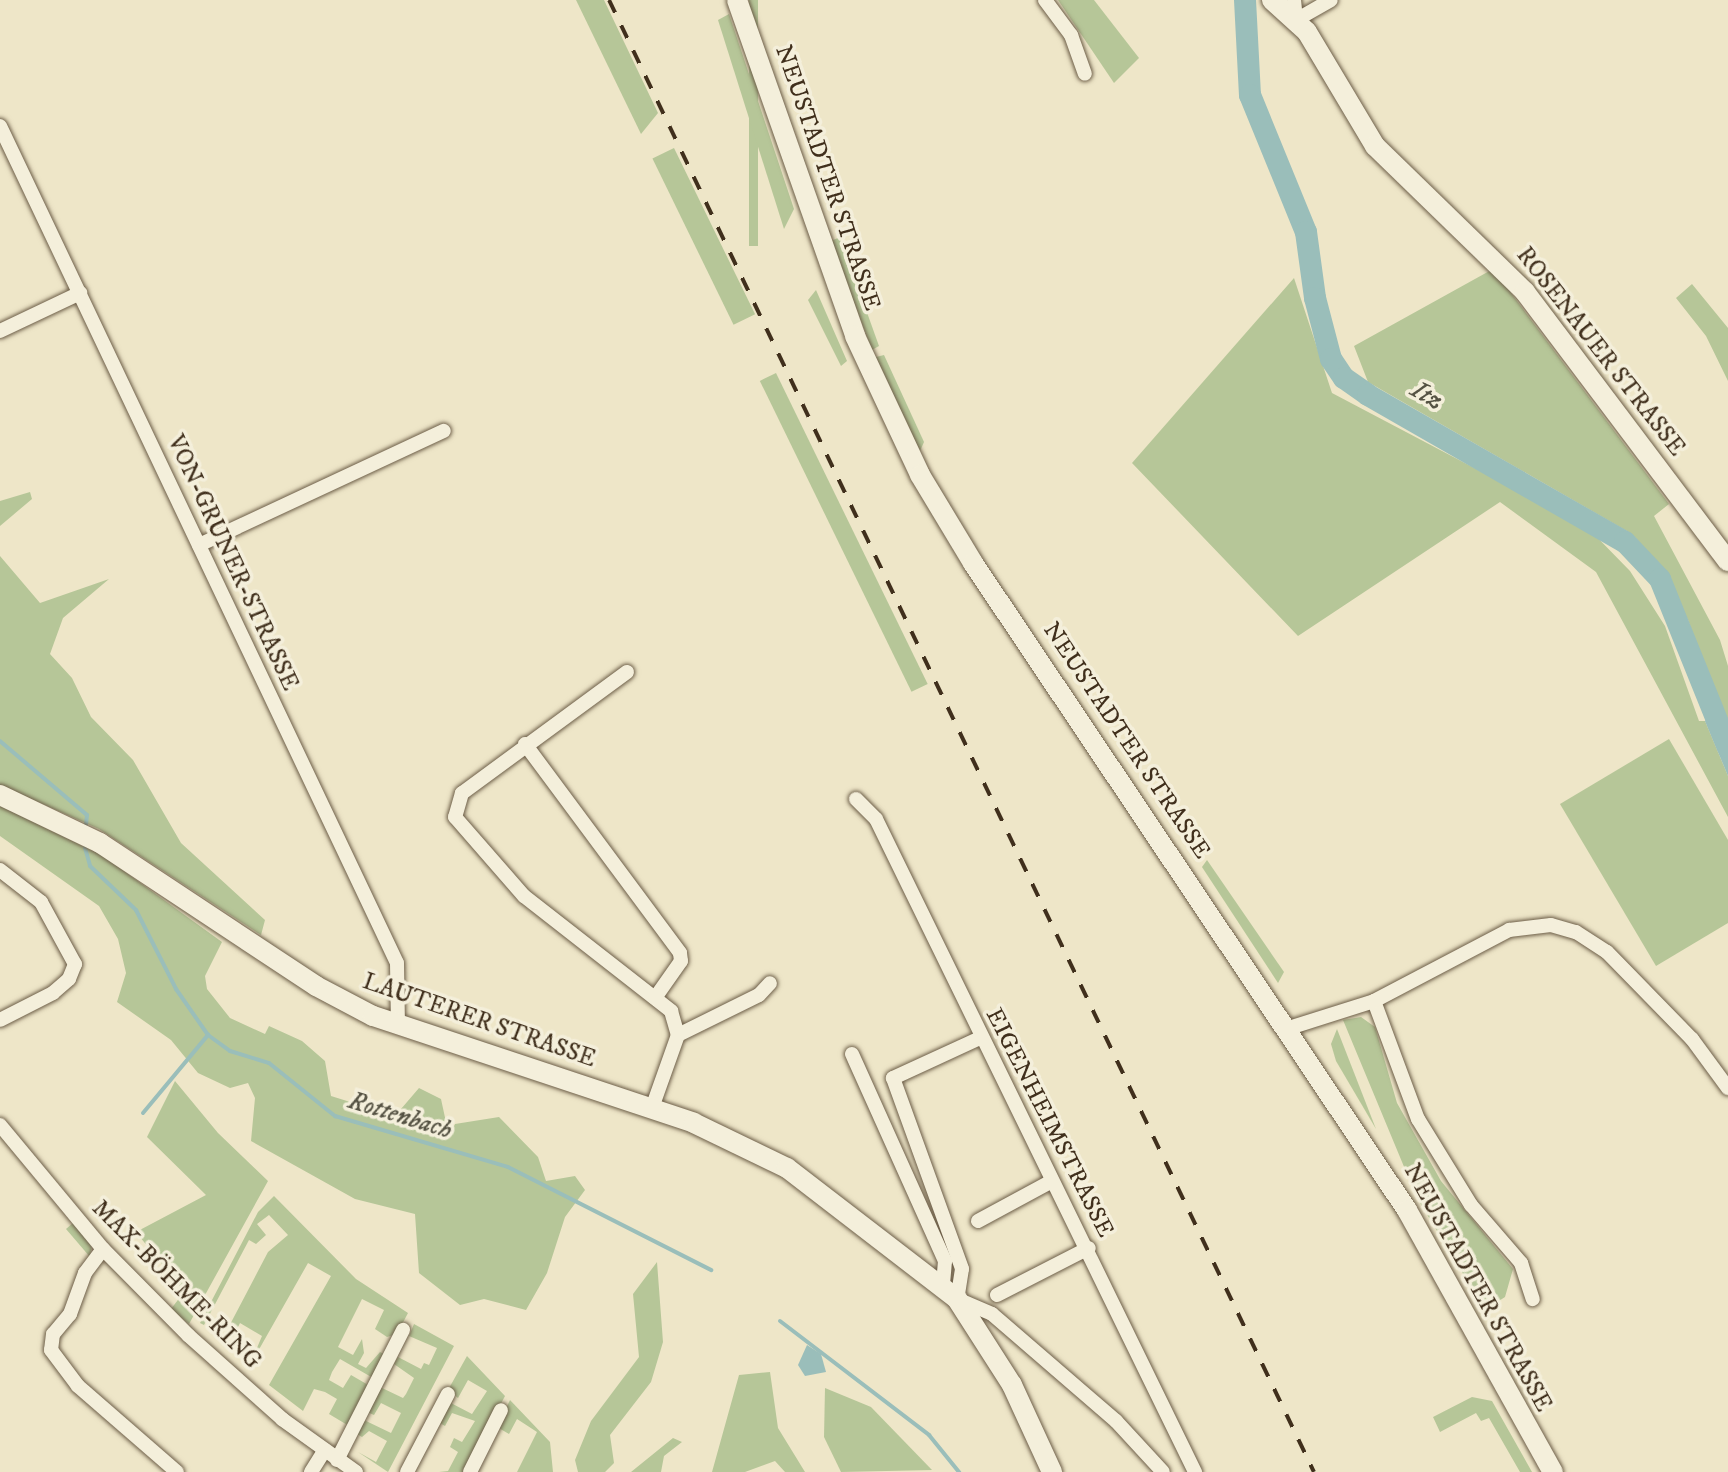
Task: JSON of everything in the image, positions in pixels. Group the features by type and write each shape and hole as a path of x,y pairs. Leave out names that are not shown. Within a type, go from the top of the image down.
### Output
{"street":[{"name":"NEUSTADTER STRASSE","path":"737,0 851,324 920,475 973,563 1289,1028 1407,1210 1553,1472"},
{"path":"1045,0 1071,35 1085,74"},
{"name":"ROSENAUER STRASSE","path":"1272,0 1295,10 1360,127 1525,292 1728,561"},
{"path":"1295,10 1331,0"},
{"name":"VON-GRUNER-STRASSE","path":"0,126 399,968 398,1024"},
{"path":"0,331 80,293"},
{"path":"199,545 444,431"},
{"path":"627,672 462,793 454,811 458,823 524,896 671,1011 678,1035 652,1108"},
{"path":"525,744 680,953 681,961 655,998"},
{"name":"LAUTERER STRASSE","path":"0,795 100,843 316,986 398,1024 717,1131 787,1168 950,1292 1012,1385 1052,1472"},
{"name":"EIGENHEIMSTRASSE","path":"856,799 876,819 1050,1182 1089,1248 1195,1472"},
{"path":"0,870 41,902 75,964 69,979 53,993 0,1020"},
{"path":"1289,1028 1374,1001 1495,936 1536,923 1551,925 1576,932 1607,952 1692,1039 1728,1088"},
{"path":"678,1035 759,995 770,983"},
{"path":"1374,1001 1418,1119 1471,1205 1521,1263 1533,1299"},
{"path":"980,1038 893,1078 962,1269 950,1292 992,1314 1116,1421 1163,1472"},
{"name":"LAUTERER STRASSE","path":"852,1054 945,1261 950,1292"},
{"name":"MAX-BÖHME-RING","path":"0,1125 103,1249 233,1377 356,1472"},
{"path":"978,1221 1050,1182"},
{"path":"997,1295 1089,1248"},
{"path":"103,1249 85,1273 70,1314 53,1334 51,1350 78,1386 177,1472"},
{"path":"337,1460 403,1330"},
{"path":"407,1472 448,1394"},
{"path":"470,1472 501,1410"},
{"path":"311,1472 325,1450"}],"green space":[{"path":"576,0 604,0 658,113 641,134"},
{"path":"749,0 758,0 758,246 749,246"},
{"path":"1058,0 1094,0 1139,58 1114,83"},
{"path":"729,14 794,209 784,229 718,20"},
{"path":"674,148 755,314 734,325 652,159"},
{"path":"840,237 879,346 872,350 831,241"},
{"path":"1493,269 1669,504 1654,516 1720,640 1728,666 1728,731 1688,620 1658,563 1632,534 1368,382 1354,346"},
{"path":"1294,278 1332,393 1588,528 1630,571 1665,626 1699,721 1705,721 1728,776 1728,817 1596,572 1500,502 1298,636 1132,463"},
{"path":"1692,284 1728,328 1728,381 1706,336 1676,298"},
{"path":"816,290 847,361 841,366 808,300"},
{"path":"884,355 924,442 920,451 876,357"},
{"path":"776,373 928,684 911,692 760,381"},
{"path":"30,492 32,499 0,526 0,501"},
{"path":"0,556 40,603 109,579 63,618 50,654 72,678 91,717 133,760 181,843 265,920 261,935 99,829 0,785"},
{"path":"1669,739 1728,840 1728,923 1656,966 1560,804"},
{"path":"0,806 103,856 222,942 205,976 207,989 230,1018 265,1034 269,1026 302,1041 325,1061 331,1096 395,1116 419,1088 441,1099 449,1136 455,1124 499,1117 538,1157 546,1181 575,1176 585,1190 565,1217 547,1273 526,1310 484,1299 460,1305 419,1273 415,1214 355,1199 251,1141 255,1098 248,1083 230,1088 198,1073 171,1040 117,1002 126,973 118,939 99,906 0,836"},
{"path":"1207,860 1284,972 1278,983 1202,867"},
{"path":"1361,1017 1375,1027 1397,1103 1441,1181 1513,1269 1505,1297 1485,1310 1417,1198 1343,1020"},
{"path":"1337,1029 1376,1129 1336,1061 1331,1044"},
{"path":"175,1081 218,1133 268,1181 189,1324 171,1309 184,1292 136,1232 206,1195 147,1137"},
{"path":"274,1196 356,1279 408,1313 397,1334 387,1337 375,1329 384,1310 362,1299 338,1347 353,1355 362,1339 364,1353 358,1364 366,1368 380,1352 386,1355 373,1378 340,1359 332,1372 329,1380 343,1388 351,1375 370,1386 349,1426 329,1414 337,1399 325,1392 314,1389 303,1411 269,1385 331,1276 308,1263 249,1367 262,1336 240,1323 233,1337 225,1334 268,1252 288,1235 269,1215 257,1224 266,1235 256,1244 249,1240 204,1325 200,1323 258,1212"},
{"path":"73,1223 92,1243 90,1257 66,1229"},
{"path":"657,1262 663,1342 651,1382 610,1435 614,1463 605,1472 578,1472 575,1460 591,1421 639,1357 633,1294"},
{"path":"414,1324 454,1346 388,1472 358,1452 376,1462 387,1441 369,1431 362,1437 357,1434 364,1420 391,1433 401,1413 381,1403 374,1415 367,1412 380,1387 403,1398 406,1394 414,1378 394,1364 398,1357 421,1369 424,1363 429,1365 437,1348 409,1336"},
{"path":"467,1356 505,1396 465,1472 439,1472 448,1471 458,1452 450,1447 454,1438 462,1442 475,1421 452,1413 445,1426 438,1422 449,1402 472,1414 487,1391 468,1380 458,1398 448,1390"},
{"path":"770,1372 778,1428 805,1472 785,1472 775,1461 745,1472 712,1472 739,1375"},
{"path":"825,1388 871,1407 932,1470 841,1472 824,1437"},
{"path":"1472,1397 1492,1401 1532,1472 1520,1472 1489,1418 1481,1421 1476,1413 1440,1432 1433,1417"},
{"path":"510,1400 550,1442 553,1472 517,1472 537,1432 517,1419 509,1434 497,1427"},
{"path":"673,1438 682,1442 664,1456 661,1472 631,1472"}],"water":[{"path":"1717,708 1728,731 1728,776 1705,721"},
{"path":"807,1345 821,1354 826,1372 805,1376 798,1365"}],"waterway":[{"name":"Itz","path":"1245,0 1250,95 1306,232 1315,298 1331,359 1344,378 1368,395 1625,542 1660,579 1728,747"},
{"name":"Rottenbach","path":"0,741 87,815 86,824"},
{"name":"Rottenbach","path":"85,848 90,866 136,910 176,989 208,1035 230,1051 269,1063 335,1116 508,1167 711,1270"},
{"path":"143,1113 208,1035"},
{"name":"Rottenbach","path":"780,1321 929,1435 959,1472"}],"railway":[{"path":"609,0 1314,1472"}]}
